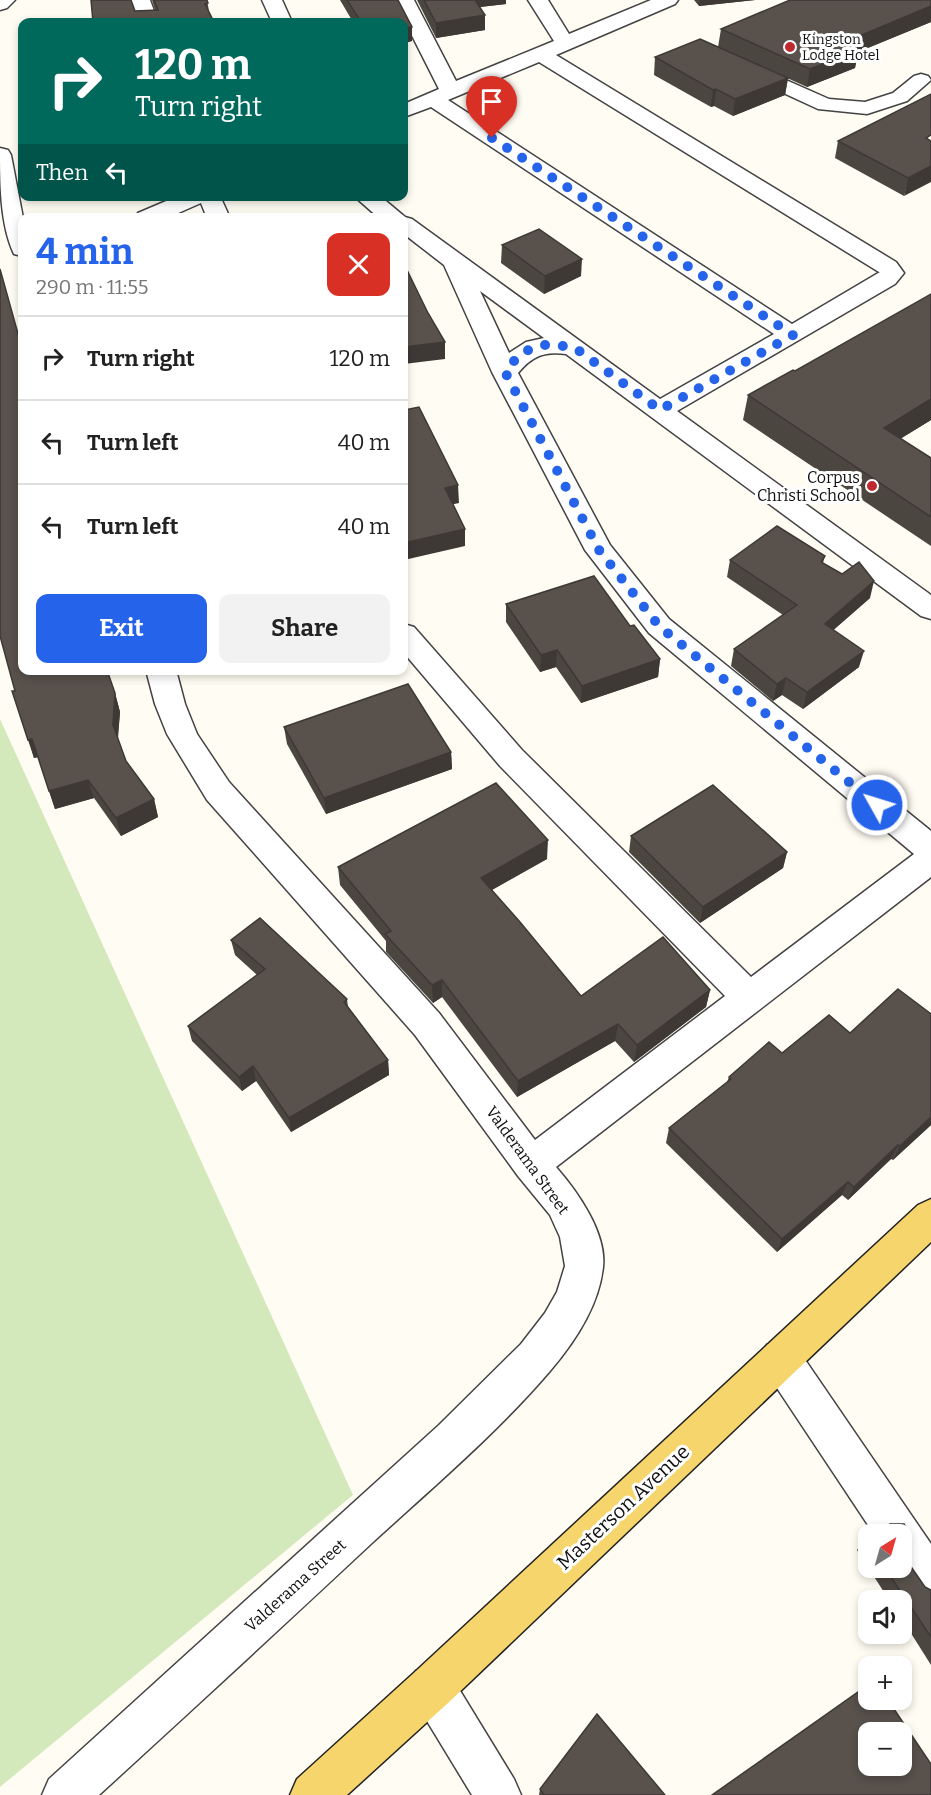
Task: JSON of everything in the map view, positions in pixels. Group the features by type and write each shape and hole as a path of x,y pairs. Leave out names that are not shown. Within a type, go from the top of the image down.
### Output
{"main road":[{"name":"Masterson Avenue","path":"313,1795 432,1687 931,1217"}],"street":[{"path":"0,4 5,0"},
{"path":"140,0 147,18"},
{"path":"272,0 280,18"},
{"path":"404,0 442,95 793,335"},
{"path":"538,0 565,43"},
{"path":"408,109 668,0"},
{"path":"539,53 888,267 892,273 887,279 793,335 660,410"},
{"path":"722,57 825,105 867,108 900,97 928,76"},
{"path":"0,154 9,210 18,237"},
{"path":"158,213 186,201"},
{"path":"372,201 387,213"},
{"path":"408,227 931,609"},
{"path":"454,260 505,372 599,550 659,626 931,849"},
{"path":"505,372 519,355 534,347 551,344 575,348"},
{"path":"408,639 511,758 750,999"},
{"name":"Valderama Street","path":"65,1795 454,1440 535,1358 559,1327 575,1299 584,1266 579,1235 563,1203 531,1164 427,1024 218,791 194,758 177,728 166,699 162,675"},
{"path":"531,1164 931,860"},
{"path":"781,1359 892,1524"},
{"path":"912,1554 931,1582"},
{"path":"432,1687 498,1795"}],"green space":[{"path":"0,719 353,1495 0,1787"}],"building":[{"path":"91,0 131,0 135,11 158,10 154,0 207,0 208,3 205,4 212,18 93,18"},
{"path":"347,0 398,0 407,18 358,18"},
{"path":"424,0 475,0 485,15 436,23"},
{"path":"790,0 931,0 931,6 857,37 858,50 810,69 721,29"},
{"path":"700,39 788,78 735,99 716,89 713,90 655,57"},
{"path":"931,94 931,135 926,138 931,141 931,166 908,178 838,141"},
{"path":"539,229 582,259 545,276 502,245"},
{"path":"0,269 18,334 18,675 109,675 115,693 113,725 126,761 154,799 116,818 88,780 49,791 32,739 28,740 12,691 15,691 0,636"},
{"path":"408,272 428,313 445,342 408,347"},
{"path":"931,294 931,399 884,428 931,458 931,517 748,395"},
{"path":"419,407 458,485 445,488 465,529 408,542 408,409"},
{"path":"777,526 825,556 821,562 842,574 859,562 874,581 825,624 864,651 807,692 786,678 777,684 734,649 797,605 730,560"},
{"path":"594,576 630,626 634,625 660,659 582,686 557,650 541,655 506,604"},
{"path":"408,684 451,752 324,798 284,727"},
{"path":"496,783 548,840 481,878 581,996 663,937 710,990 637,1045 618,1024 518,1081 442,980 432,985 385,934 391,931 338,867"},
{"path":"713,785 787,852 703,907 631,836"},
{"path":"260,918 347,999 344,1002 388,1060 289,1118 253,1066 239,1077 188,1026 265,969 231,940"},
{"path":"898,989 931,1014 931,1117 854,1187 848,1182 782,1239 669,1128 731,1079 729,1077 769,1042 782,1053 829,1015 850,1033"},
{"path":"912,1568 925,1587 931,1590 931,1637 912,1608 912,1590 900,1590 892,1578 912,1578"},
{"path":"858,1692 858,1710 895,1710 903,1722 858,1722 858,1776 912,1776 912,1736 931,1764 931,1795 712,1795"},
{"path":"597,1714 665,1795 544,1795 540,1789"}],"place":[{"name":"Kingston Lodge Hotel","path":"790,47"},
{"name":"Corpus Christi School","path":"872,486"}],"route":[{"path":"492,138 793,335 660,410 575,348 551,344 534,347 519,355 505,372 599,550 659,626 877,805"}]}
